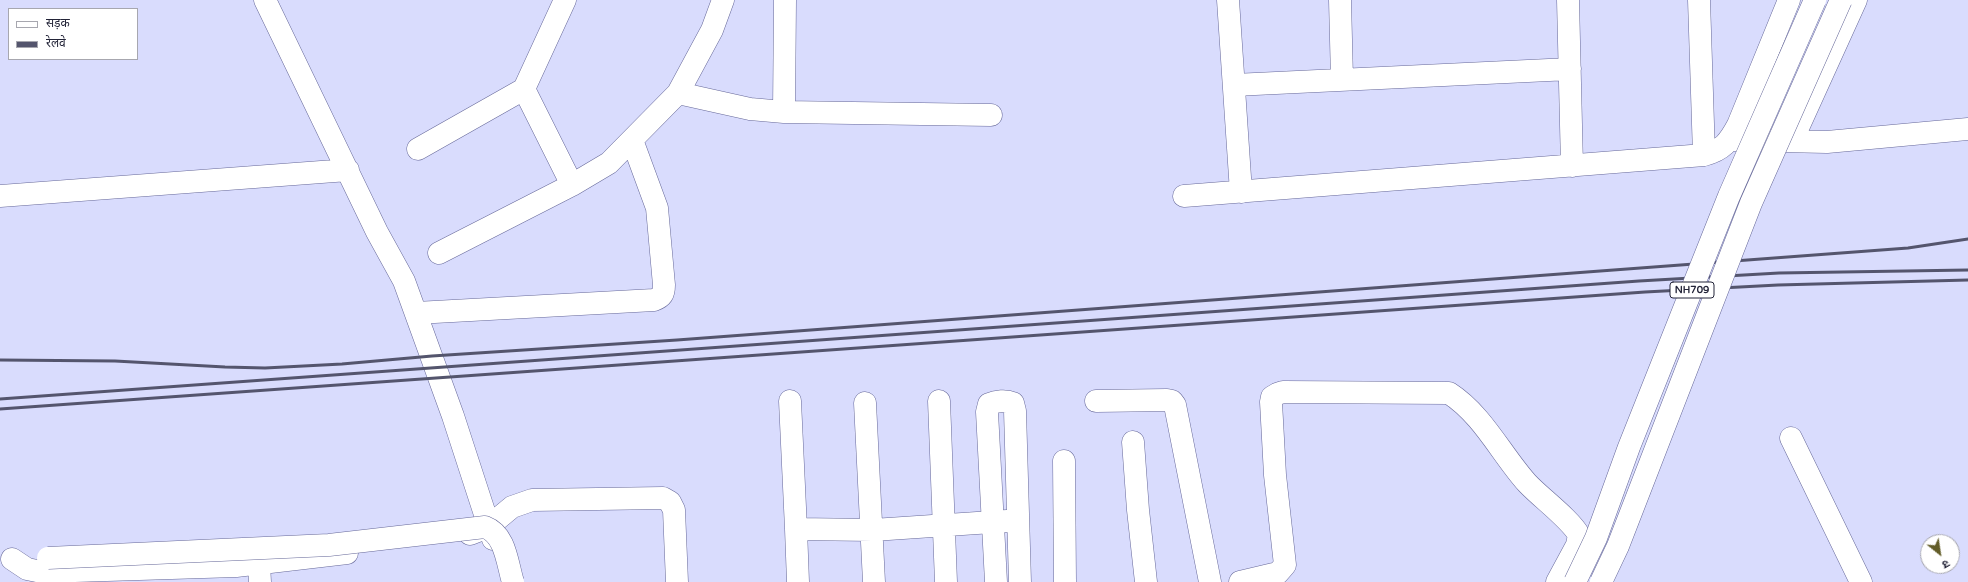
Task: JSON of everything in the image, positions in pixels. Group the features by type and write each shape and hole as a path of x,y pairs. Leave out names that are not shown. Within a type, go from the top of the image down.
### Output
{"main road":[{"path":"265,0 377,232 404,281 453,416 488,527 508,582"},
{"path":"418,149 524,89 565,0"},
{"path":"439,252 572,185 609,163 678,93 712,30 723,0"},
{"path":"784,112 785,0"},
{"path":"1228,0 1241,192"},
{"path":"1340,0 1342,79"},
{"path":"1568,0 1572,166"},
{"path":"1699,0 1704,155"},
{"path":"1184,196 1704,155 1717,151 1730,140 1738,125 1789,0"},
{"name":"NH709","path":"1575,582 1596,538 1629,447 1729,196 1815,0"},
{"name":"NH709","path":"1601,582 1618,546 1751,203 1840,0"},
{"path":"1792,141 1856,0"},
{"path":"1234,85 1570,69"},
{"path":"524,89 572,185"},
{"path":"678,93 750,110 784,112 991,115"},
{"path":"1730,140 1827,142 1968,129"},
{"path":"416,313 654,300 661,297 664,292 664,285 657,208 632,140"},
{"path":"0,196 348,170"},
{"path":"1240,582 1278,573 1285,565 1275,475 1271,402 1272,397 1276,394 1284,392 1449,393 1462,401 1527,483 1579,535 1578,545 1557,582"},
{"path":"939,400 946,582"},
{"path":"1096,401 1167,400 1175,405 1210,582"},
{"path":"790,401 798,582"},
{"path":"996,582 987,412 989,404 992,402 1009,401 1014,406 1020,582"},
{"path":"865,403 873,530 874,582"},
{"path":"1791,438 1861,582"},
{"path":"1133,442 1138,510 1146,582"},
{"path":"1064,461 1065,582"},
{"path":"6,559 27,569 42,572 209,575 259,573 468,535 488,527 512,507 532,500 663,498 670,502 674,510 677,582"},
{"path":"796,529 873,530 944,525 993,524 1018,520"},
{"path":"6,559 337,544 485,527 494,532 502,543 512,582"}],"railway":[{"path":"0,360 115,361 265,368 342,364 432,356 677,340 1908,248 1968,239"},
{"path":"0,399 1639,281 1779,273 1968,270"},
{"path":"0,409 1645,292 1778,285 1968,280"}]}
